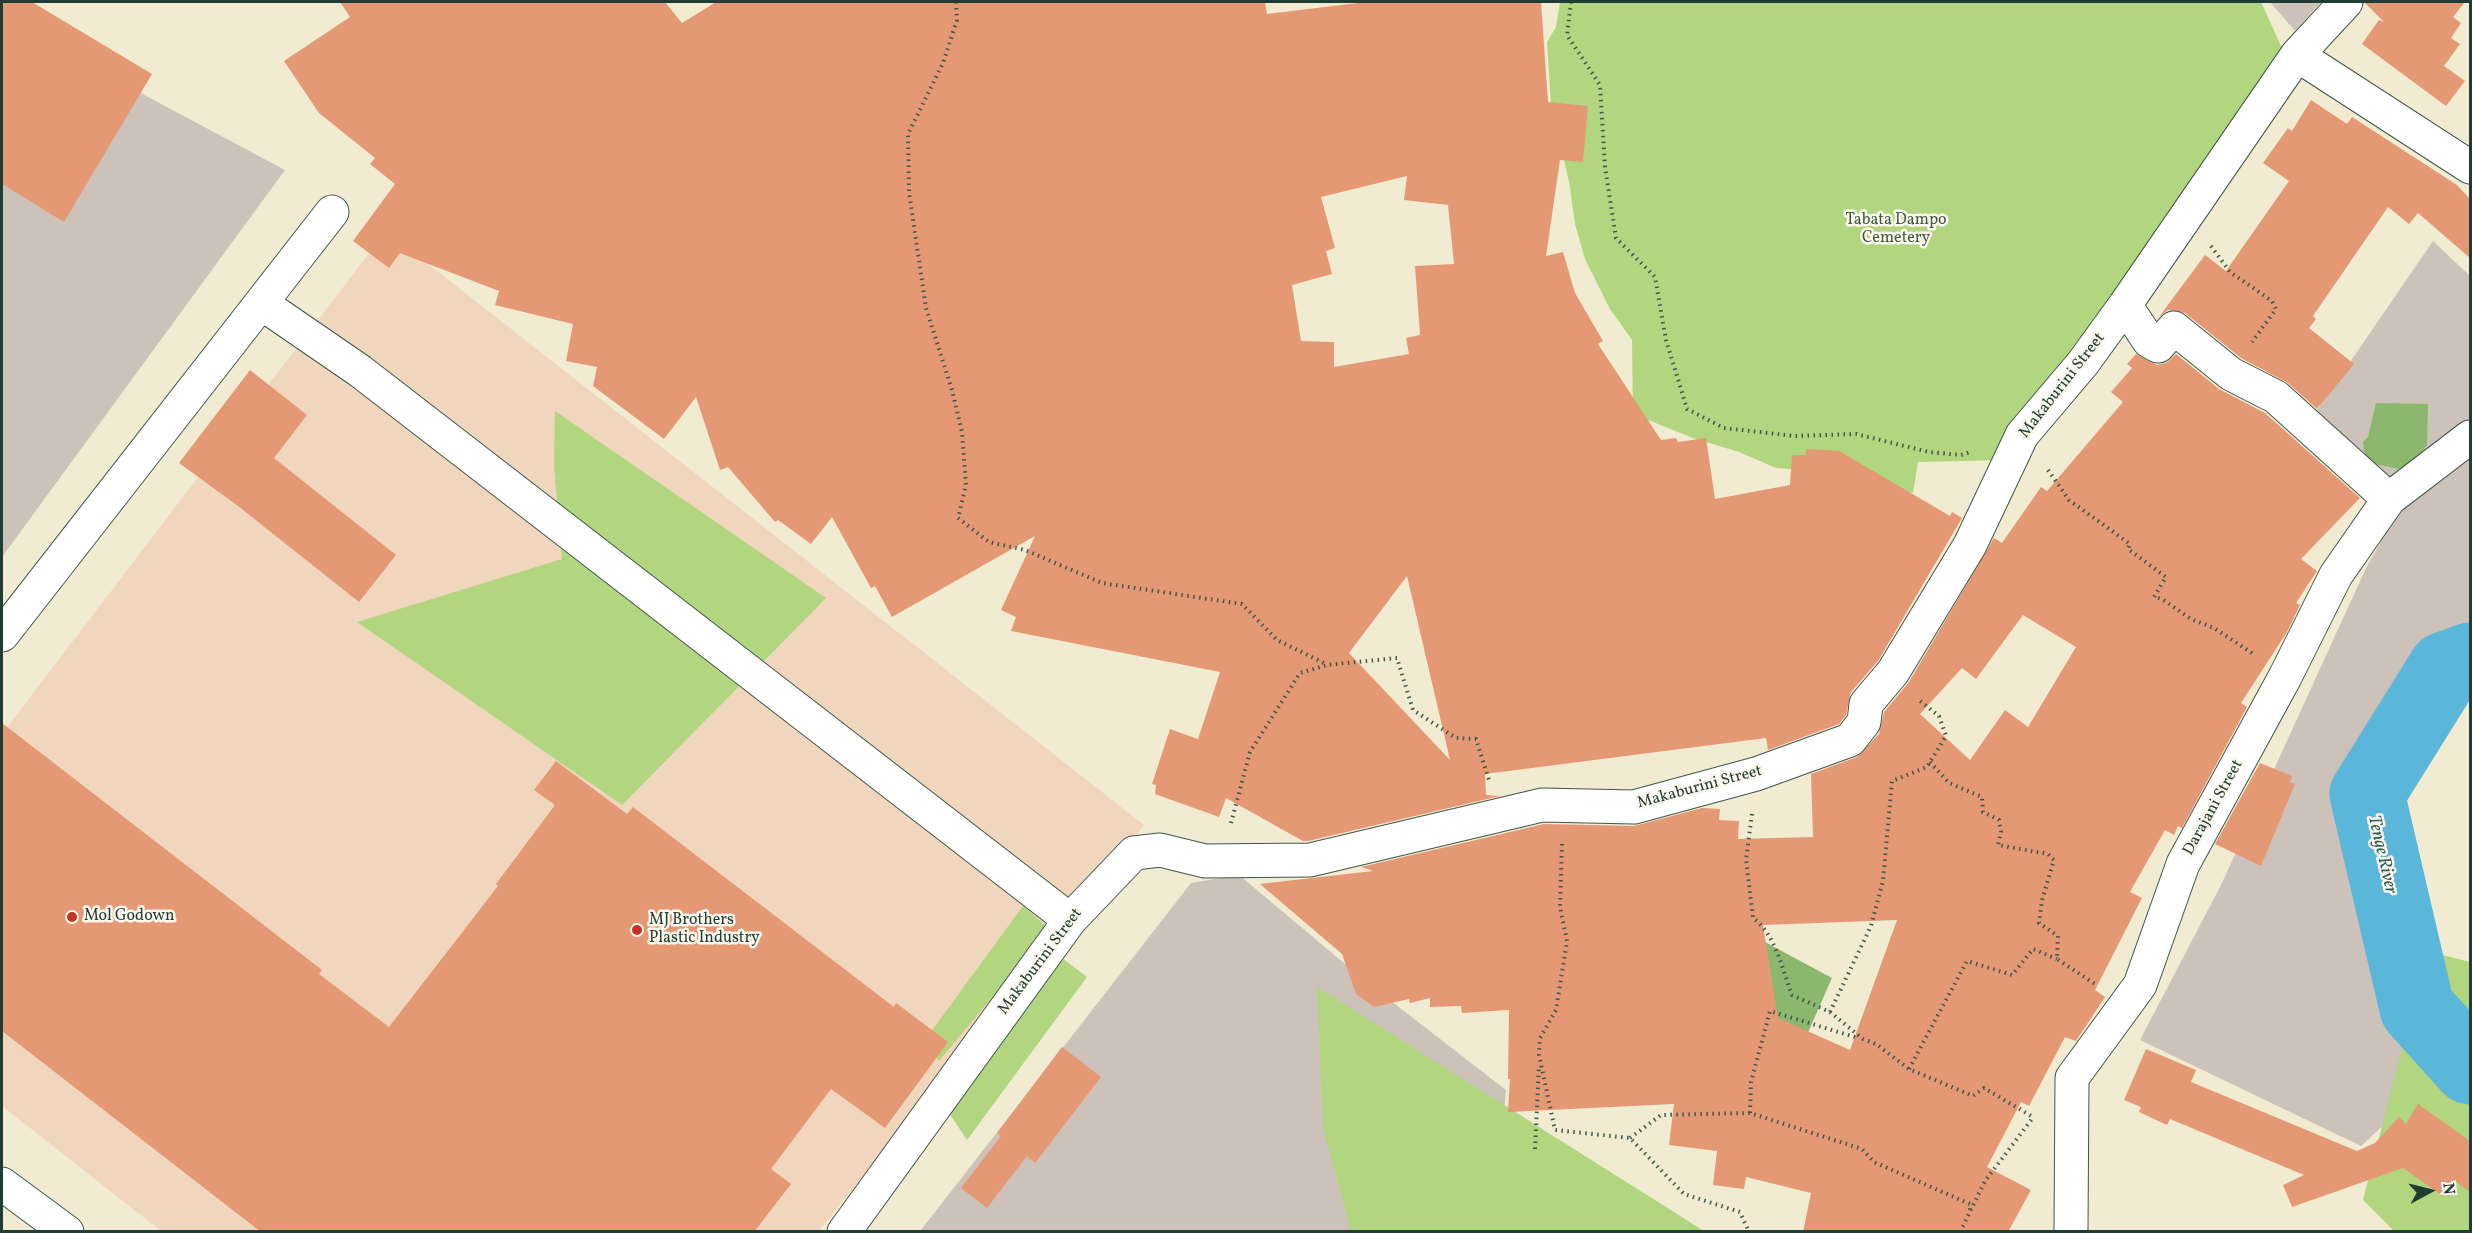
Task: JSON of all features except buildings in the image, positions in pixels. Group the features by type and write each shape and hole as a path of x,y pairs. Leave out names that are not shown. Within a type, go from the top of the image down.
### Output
{"street":[{"name":"Makaburini Street","path":"844,1232 1070,920 1134,854 1160,850 1205,861 1310,860 1542,805 1634,807 1756,774 1850,741 1864,722 1866,704 1893,672 1970,545 2022,435 2083,363 2126,305 2297,55 2346,2"},
{"path":"2297,55 2470,167"},
{"path":"2,635 333,213"},
{"path":"261,303 360,371 1070,920"},
{"path":"2126,305 2149,341 2158,346 2174,328 2231,374 2276,397 2389,499"},
{"name":"Darajani Street","path":"2072,1078 2139,986 2183,864 2285,677 2336,575 2389,499 2470,437"},
{"path":"2071,1228 2072,1078"},
{"path":"2,1184 67,1232"}],"path":[{"path":"956,2 957,20 944,63 908,134 909,192 926,308 952,390 962,432 966,485 958,518 989,542 1025,550 1102,583 1242,604 1277,640 1327,664"},
{"path":"1571,2 1566,35 1600,85 1605,167 1616,237 1654,277 1666,340 1687,409 1724,428 1794,436 1856,434 1929,452 1961,455 2022,435 2069,500 2130,544 2128,549 2166,577 2154,597 2162,599 2191,619 2214,628 2285,677"},
{"path":"2186,220 2213,248 2230,272 2254,291 2272,301 2276,309 2231,374"},
{"path":"1205,861 1230,828 1250,752 1300,673 1327,664 1397,658 1413,710 1456,738 1476,739 1497,800 1518,810 1562,839 1560,907 1567,941 1556,1010 1540,1038 1535,1149"},
{"path":"1830,1012 1871,926 1883,881 1892,781 1927,767 1946,736 1939,716 1902,686 1893,672"},
{"path":"1930,762 1949,783 1982,797 1983,812 1999,820 2001,832 1998,845 2048,854 2054,860 2042,900 2039,923 2058,936 2057,959"},
{"path":"1756,774 1746,860 1753,918 1764,926 1770,936 1792,996 1830,1012 1863,1039"},
{"path":"1910,1069 1967,962 2012,975 2033,949 2057,959 2099,987 2139,986"},
{"path":"1750,1113 1751,1082 1770,1011 1876,1044 1910,1069 1973,1096 1984,1088 2033,1117"},
{"path":"1539,1055 1555,1130 1630,1138 1684,1194 1740,1212 1749,1232"},
{"path":"1960,1232 1985,1181 2033,1117 2072,1078"},
{"path":"1630,1138 1661,1115 1750,1113 1862,1149 1874,1162 1970,1204 1970,1214"}],"shaded area":[{"path":"2270,2 2321,2 2295,31"},
{"path":"2,19 285,170 2,557"},
{"path":"386,231 1144,825 819,1231 161,1231 2,1106 2,734"},
{"path":"2433,241 2470,276 2470,426 2387,488 2311,419"},
{"path":"2470,452 2470,622 2428,654 2343,789 2429,1083 2361,1146 2140,1040 2221,885 2367,566 2403,504"},
{"path":"1239,875 1369,984 1506,1090 1493,1231 921,1230 1191,883"}],"green space":[{"name":"Tabata Dampo Cemetery","path":"1560,2 2261,2 2292,70 2010,460 1918,462 1913,493 1858,479 1776,468 1739,452 1693,438 1633,414 1632,340 1610,309 1585,259 1575,224 1569,181 1551,105 1547,42 1556,27"},
{"path":"2376,403 2428,404 2427,445 2408,471 2366,462 2363,442 2368,437"},
{"path":"555,411 826,598 622,805 357,622 562,559 554,465"},
{"path":"1023,906 1049,929 939,1061 925,1040"},
{"path":"1763,941 1832,978 1802,1046 1770,1034"},
{"path":"2427,951 2470,962 2470,1231 2394,1231 2363,1200"},
{"path":"1058,955 1087,977 967,1140 947,1110"},
{"path":"1317,987 1704,1231 1351,1231 1323,1127"}],"waterway":[{"name":"Tenge River","path":"2470,660 2445,669 2367,794 2417,1008 2470,1067"}],"place":[{"name":"Mol Godown","path":"72,917"},
{"name":"MJ Brothers Plastic Industry","path":"637,930"}]}
